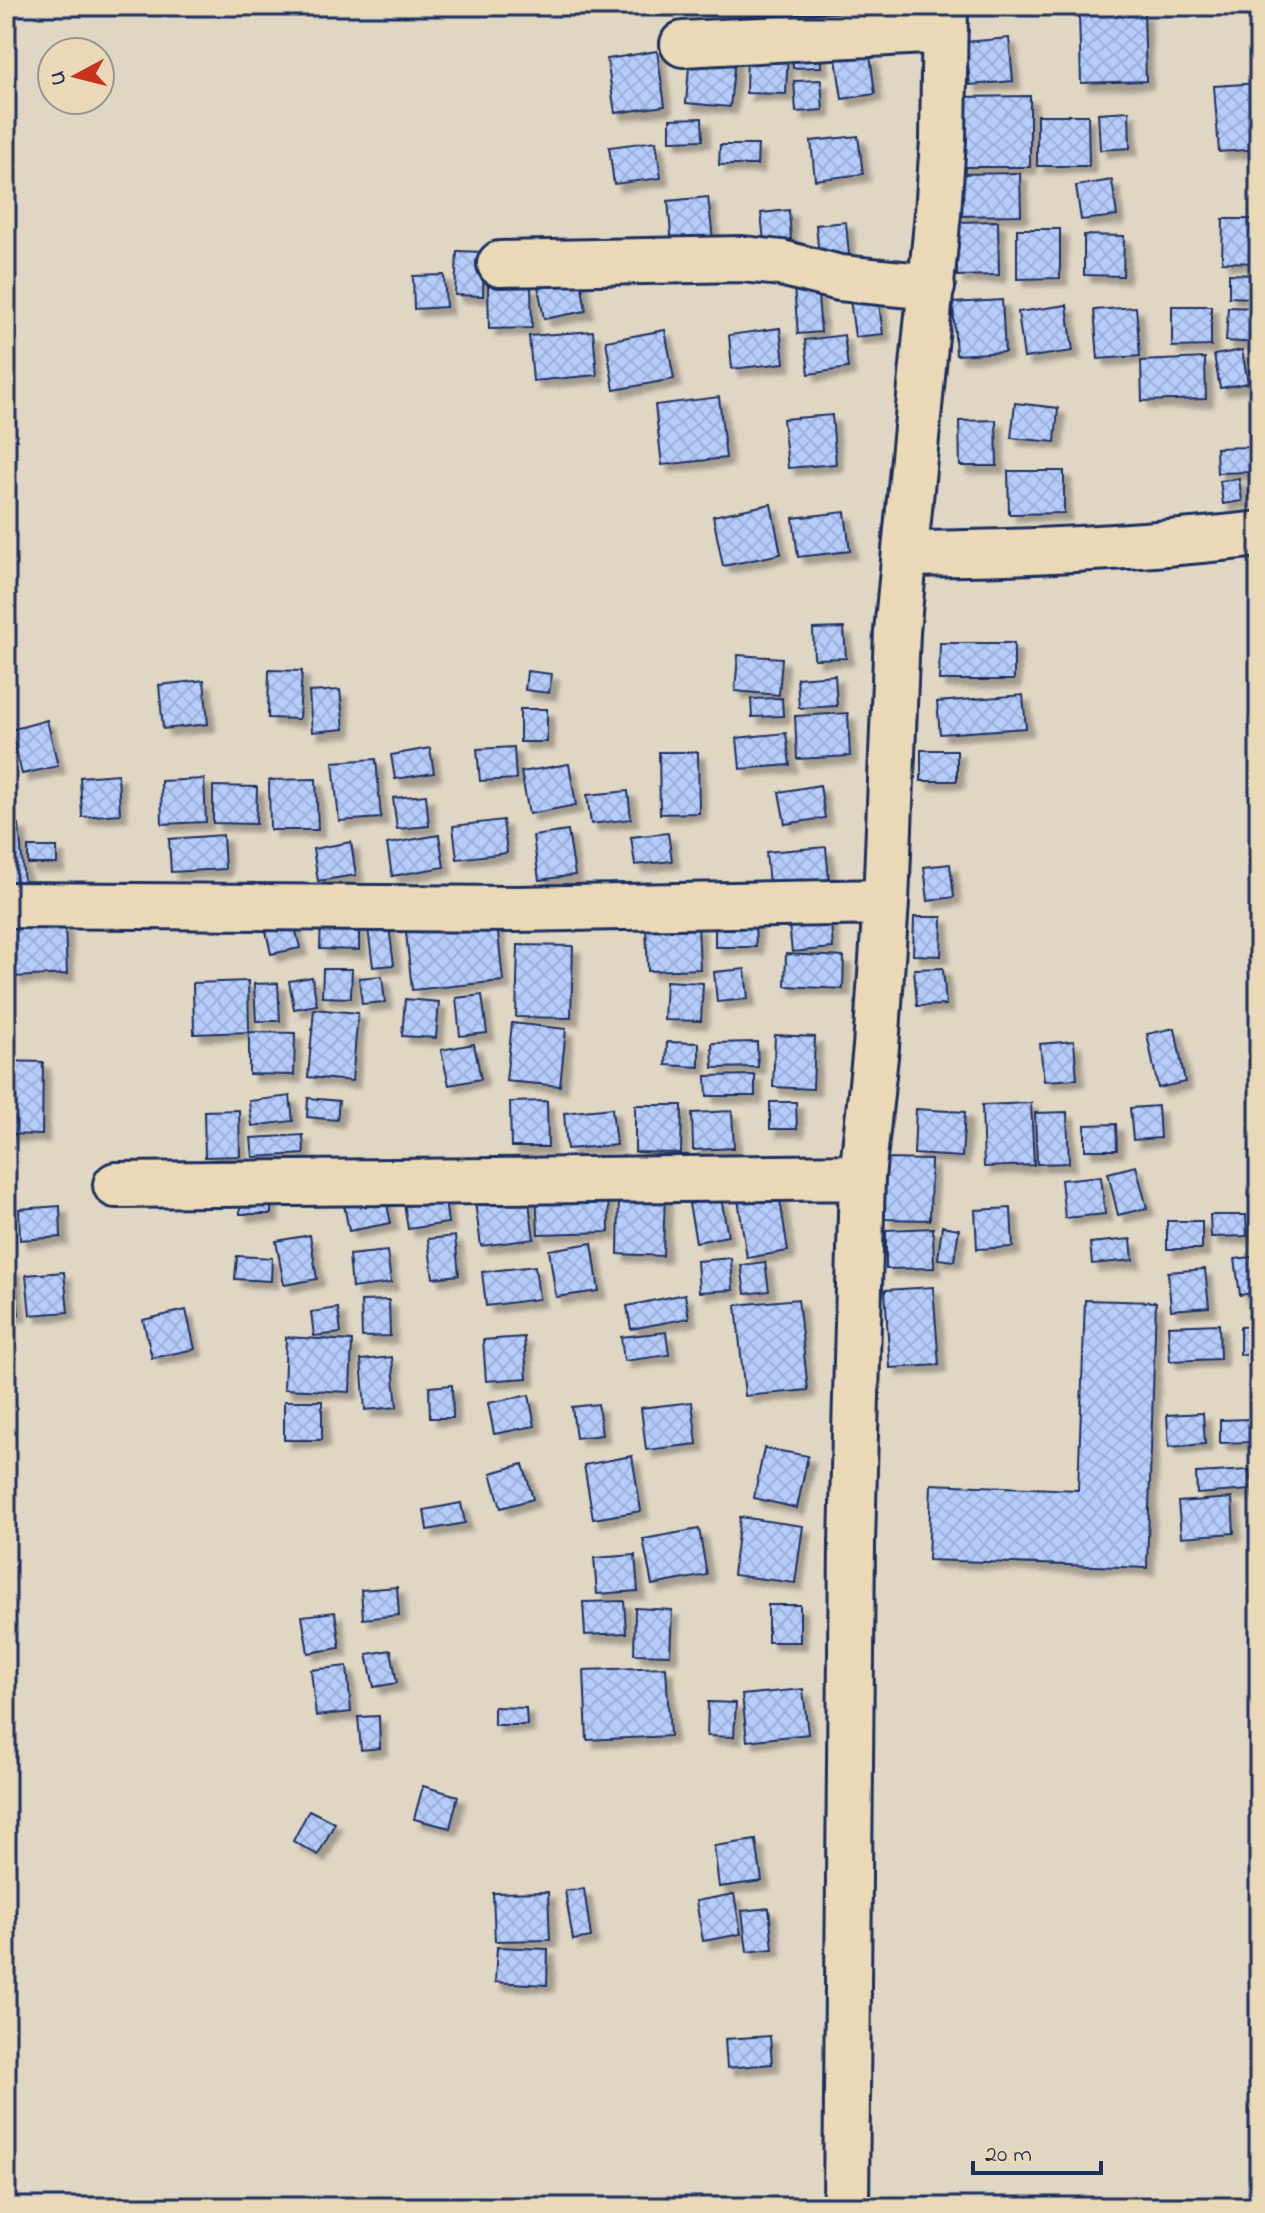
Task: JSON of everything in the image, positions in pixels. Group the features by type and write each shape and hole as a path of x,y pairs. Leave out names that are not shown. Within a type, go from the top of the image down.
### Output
{"street":[{"path":"683,44 945,18 943,140 894,690 886,902 876,1047 862,1177 852,1543 846,2207"},
{"path":"500,264 742,259 781,263 840,278 932,287"},
{"path":"905,554 1043,552 1161,545 1259,534"},
{"path":"6,905 515,909 886,902"},
{"path":"116,1185 862,1177"}],"building":[{"path":"761,6 821,6 821,11 761,13"},
{"path":"1144,12 1146,81 1081,83 1079,15"},
{"path":"1009,38 1013,81 970,85 966,42"},
{"path":"747,48 788,49 786,94 746,93"},
{"path":"820,49 821,67 793,68 792,50"},
{"path":"657,51 665,106 615,113 607,59"},
{"path":"690,54 735,58 730,107 686,103"},
{"path":"870,55 875,94 842,99 836,59"},
{"path":"821,80 823,110 796,112 794,81"},
{"path":"1259,83 1259,149 1219,152 1214,86"},
{"path":"1030,96 1030,167 959,167 959,97"},
{"path":"1129,111 1130,148 1100,150 1098,113"},
{"path":"1037,115 1088,115 1089,166 1037,166"},
{"path":"702,118 703,140 670,141 670,119"},
{"path":"858,136 863,174 815,180 811,141"},
{"path":"656,141 661,178 614,184 609,147"},
{"path":"720,145 758,145 757,165 719,165"},
{"path":"1020,173 1021,215 957,216 956,174"},
{"path":"1112,180 1117,216 1081,220 1076,186"},
{"path":"708,197 713,239 672,244 668,201"},
{"path":"789,210 791,239 764,242 761,213"},
{"path":"1223,219 1259,219 1259,263 1222,262"},
{"path":"998,221 999,275 957,276 957,222"},
{"path":"846,222 849,255 819,258 816,225"},
{"path":"1017,229 1060,229 1060,278 1017,279"},
{"path":"1084,235 1124,236 1123,276 1084,275"},
{"path":"457,251 484,252 483,296 455,295"},
{"path":"579,268 586,311 544,319 536,275"},
{"path":"1229,274 1256,275 1254,298 1229,297"},
{"path":"444,275 446,307 414,309 413,276"},
{"path":"817,285 821,332 798,334 794,287"},
{"path":"488,286 531,286 532,328 489,329"},
{"path":"877,289 883,334 855,337 849,292"},
{"path":"1002,300 1005,352 956,355 953,303"},
{"path":"1067,305 1073,351 1024,358 1018,312"},
{"path":"1172,306 1211,306 1211,346 1172,347"},
{"path":"1136,307 1140,356 1098,359 1094,310"},
{"path":"1228,307 1259,308 1258,343 1226,341"},
{"path":"780,328 784,363 732,369 729,335"},
{"path":"665,330 674,379 614,390 606,341"},
{"path":"593,331 597,375 533,381 529,336"},
{"path":"844,335 848,368 809,374 805,340"},
{"path":"1242,350 1248,383 1220,388 1214,355"},
{"path":"1259,354 1259,388 1255,388 1252,355"},
{"path":"1205,358 1206,399 1142,401 1141,361"},
{"path":"719,397 726,458 662,465 655,405"},
{"path":"1015,403 1058,408 1055,442 1011,438"},
{"path":"832,415 836,464 788,468 783,419"},
{"path":"996,420 997,466 960,466 959,421"},
{"path":"1249,447 1250,472 1217,473 1216,448"},
{"path":"1008,471 1064,471 1064,513 1009,514"},
{"path":"1239,479 1242,501 1223,504 1220,481"},
{"path":"771,504 781,554 723,566 713,516"},
{"path":"845,512 850,551 798,557 793,518"},
{"path":"844,628 846,658 814,659 813,629"},
{"path":"940,643 1014,643 1014,680 939,680"},
{"path":"738,655 782,658 779,695 735,691"},
{"path":"269,670 302,671 299,719 268,718"},
{"path":"527,671 552,674 549,693 525,690"},
{"path":"835,675 837,706 799,708 797,678"},
{"path":"204,680 208,724 163,729 159,685"},
{"path":"340,690 344,729 312,732 309,692"},
{"path":"1023,695 1026,728 940,734 937,702"},
{"path":"782,698 783,716 752,717 751,699"},
{"path":"520,709 547,709 547,742 520,742"},
{"path":"848,713 850,756 797,759 795,716"},
{"path":"47,720 58,766 22,774 11,730"},
{"path":"786,733 790,765 740,769 737,738"},
{"path":"514,747 516,779 480,781 477,749"},
{"path":"430,748 434,773 395,779 391,755"},
{"path":"921,750 957,750 957,781 921,781"},
{"path":"659,752 698,752 699,813 660,814"},
{"path":"376,759 381,818 339,821 333,762"},
{"path":"569,764 576,805 529,814 521,772"},
{"path":"118,774 120,814 82,817 80,777"},
{"path":"204,779 206,822 162,824 161,781"},
{"path":"316,779 318,830 270,830 269,780"},
{"path":"820,785 825,818 785,824 779,792"},
{"path":"213,786 257,787 256,824 213,823"},
{"path":"628,791 631,819 591,824 587,795"},
{"path":"426,795 429,826 397,829 393,798"},
{"path":"503,820 507,853 457,859 453,826"},
{"path":"19,824 24,883 6,885 6,825"},
{"path":"568,831 575,875 539,880 533,836"},
{"path":"668,833 672,861 635,865 631,837"},
{"path":"223,835 225,869 171,872 169,839"},
{"path":"439,835 444,867 392,876 387,844"},
{"path":"351,842 356,875 318,881 313,849"},
{"path":"28,847 57,847 57,864 28,864"},
{"path":"826,847 829,880 769,885 766,852"},
{"path":"950,864 954,897 928,901 924,867"},
{"path":"291,910 300,948 271,954 263,917"},
{"path":"830,911 833,948 792,952 788,915"},
{"path":"914,917 942,917 941,956 913,955"},
{"path":"388,919 394,965 373,967 367,921"},
{"path":"755,919 756,947 715,947 715,920"},
{"path":"321,920 359,920 359,950 320,949"},
{"path":"497,923 503,981 412,990 406,932"},
{"path":"65,925 67,974 14,977 12,927"},
{"path":"698,925 700,969 648,971 646,928"},
{"path":"518,945 573,946 571,1018 516,1017"},
{"path":"786,954 844,957 843,989 785,986"},
{"path":"943,968 946,1005 917,1006 914,969"},
{"path":"323,969 352,969 351,998 322,997"},
{"path":"745,969 748,999 717,1002 714,972"},
{"path":"382,976 385,1002 362,1004 359,978"},
{"path":"312,977 317,1005 294,1009 289,981"},
{"path":"248,981 249,1032 194,1034 193,983"},
{"path":"666,981 703,983 701,1021 664,1020"},
{"path":"278,983 280,1021 256,1021 254,984"},
{"path":"482,995 487,1033 460,1036 456,998"},
{"path":"405,999 439,1002 436,1038 402,1036"},
{"path":"314,1009 358,1013 352,1081 308,1077"},
{"path":"512,1023 566,1029 560,1086 506,1081"},
{"path":"1175,1028 1185,1082 1158,1088 1147,1034"},
{"path":"249,1032 295,1033 294,1075 249,1074"},
{"path":"775,1035 815,1037 813,1089 773,1087"},
{"path":"1074,1041 1077,1079 1044,1081 1040,1044"},
{"path":"667,1042 699,1043 699,1067 666,1065"},
{"path":"757,1042 758,1067 713,1068 712,1043"},
{"path":"474,1044 481,1079 449,1085 441,1050"},
{"path":"6,1061 43,1062 42,1135 6,1134"},
{"path":"755,1075 755,1096 707,1096 706,1076"},
{"path":"290,1096 293,1121 252,1126 249,1101"},
{"path":"308,1098 339,1101 337,1120 307,1117"},
{"path":"547,1101 548,1147 511,1147 510,1102"},
{"path":"770,1102 796,1102 797,1129 770,1129"},
{"path":"1031,1103 1034,1165 984,1167 982,1105"},
{"path":"635,1105 682,1105 681,1153 635,1152"},
{"path":"1158,1106 1160,1138 1133,1140 1130,1108"},
{"path":"612,1108 616,1145 567,1149 564,1113"},
{"path":"916,1109 965,1112 962,1157 914,1154"},
{"path":"239,1110 240,1156 205,1157 204,1111"},
{"path":"732,1111 734,1148 693,1150 692,1113"},
{"path":"1067,1112 1069,1163 1037,1164 1035,1113"},
{"path":"1116,1124 1117,1150 1085,1150 1085,1125"},
{"path":"303,1135 304,1154 253,1157 251,1138"},
{"path":"886,1159 931,1160 930,1220 884,1219"},
{"path":"1136,1166 1147,1208 1118,1215 1108,1173"},
{"path":"1101,1176 1105,1214 1065,1218 1061,1180"},
{"path":"443,1185 448,1223 408,1229 402,1191"},
{"path":"383,1186 391,1223 349,1231 342,1194"},
{"path":"608,1186 609,1232 538,1234 536,1188"},
{"path":"527,1188 534,1239 481,1246 474,1195"},
{"path":"240,1190 271,1190 271,1214 240,1214"},
{"path":"619,1190 665,1191 663,1256 618,1254"},
{"path":"779,1193 788,1251 747,1258 738,1199"},
{"path":"721,1198 728,1236 696,1242 689,1204"},
{"path":"60,1206 61,1237 20,1240 19,1209"},
{"path":"1011,1208 1013,1247 977,1249 975,1210"},
{"path":"1210,1215 1246,1215 1247,1236 1211,1237"},
{"path":"1167,1221 1202,1221 1202,1249 1167,1249"},
{"path":"942,1226 959,1229 954,1261 938,1259"},
{"path":"933,1228 934,1268 886,1269 886,1230"},
{"path":"310,1235 317,1279 284,1285 276,1241"},
{"path":"455,1236 459,1275 433,1278 428,1239"},
{"path":"1131,1239 1133,1260 1092,1264 1090,1243"},
{"path":"592,1243 599,1291 556,1297 549,1250"},
{"path":"387,1251 391,1283 352,1288 349,1255"},
{"path":"237,1256 272,1258 271,1281 235,1279"},
{"path":"1259,1256 1259,1292 1240,1295 1235,1259"},
{"path":"731,1258 733,1290 699,1292 697,1261"},
{"path":"765,1262 769,1291 745,1294 741,1265"},
{"path":"535,1266 539,1299 486,1306 482,1272"},
{"path":"13,1268 19,1314 6,1315 6,1269"},
{"path":"1205,1269 1209,1307 1171,1310 1168,1272"},
{"path":"64,1272 68,1312 30,1315 26,1275"},
{"path":"933,1287 939,1365 890,1368 885,1290"},
{"path":"685,1294 689,1318 631,1329 627,1306"},
{"path":"798,1299 808,1390 745,1396 736,1305"},
{"path":"389,1300 390,1336 362,1337 361,1301"},
{"path":"1085,1300 1156,1302 1147,1568 928,1560 931,1484 1078,1490"},
{"path":"338,1308 341,1333 314,1336 311,1312"},
{"path":"186,1310 195,1349 152,1358 143,1320"},
{"path":"1219,1324 1220,1359 1170,1361 1168,1326"},
{"path":"1259,1326 1259,1354 1240,1355 1240,1327"},
{"path":"666,1332 669,1355 624,1361 621,1337"},
{"path":"286,1337 352,1341 350,1392 284,1389"},
{"path":"524,1337 527,1378 486,1381 483,1340"},
{"path":"392,1357 397,1407 365,1410 361,1360"},
{"path":"452,1385 453,1418 430,1418 429,1387"},
{"path":"529,1395 535,1426 494,1434 488,1403"},
{"path":"284,1401 322,1401 322,1440 284,1440"},
{"path":"692,1402 697,1444 646,1450 641,1408"},
{"path":"598,1404 602,1435 576,1438 572,1407"},
{"path":"1203,1413 1205,1444 1169,1447 1167,1415"},
{"path":"1250,1419 1251,1442 1220,1443 1220,1420"},
{"path":"764,1448 808,1456 797,1508 754,1498"},
{"path":"632,1456 641,1511 593,1519 584,1465"},
{"path":"523,1464 533,1499 501,1508 491,1473"},
{"path":"1249,1470 1250,1490 1197,1494 1196,1473"},
{"path":"1232,1498 1234,1533 1181,1537 1178,1502"},
{"path":"461,1503 465,1523 427,1530 424,1510"},
{"path":"740,1517 803,1526 795,1583 733,1575"},
{"path":"699,1529 707,1575 652,1585 643,1539"},
{"path":"635,1555 638,1591 597,1594 594,1558"},
{"path":"397,1587 399,1615 363,1619 361,1590"},
{"path":"624,1601 626,1633 585,1635 583,1602"},
{"path":"768,1605 800,1605 800,1642 768,1642"},
{"path":"635,1608 672,1610 670,1655 634,1654"},
{"path":"335,1612 340,1648 308,1653 302,1616"},
{"path":"391,1650 397,1683 374,1687 367,1654"},
{"path":"347,1666 351,1712 316,1716 311,1670"},
{"path":"666,1667 670,1736 587,1740 584,1670"},
{"path":"803,1689 808,1734 747,1741 742,1695"},
{"path":"708,1702 736,1703 734,1737 707,1736"},
{"path":"494,1707 526,1708 527,1725 494,1725"},
{"path":"379,1716 380,1748 361,1750 358,1717"},
{"path":"423,1786 458,1796 450,1828 414,1819"},
{"path":"309,1810 335,1823 318,1855 293,1841"},
{"path":"756,1840 762,1881 719,1887 714,1846"},
{"path":"584,1889 591,1937 573,1940 565,1891"},
{"path":"548,1892 550,1940 495,1941 493,1893"},
{"path":"734,1894 741,1934 703,1941 696,1901"},
{"path":"769,1908 773,1949 747,1952 742,1911"},
{"path":"497,1947 548,1949 547,1985 495,1982"},
{"path":"770,2036 772,2064 727,2068 725,2039"}]}
